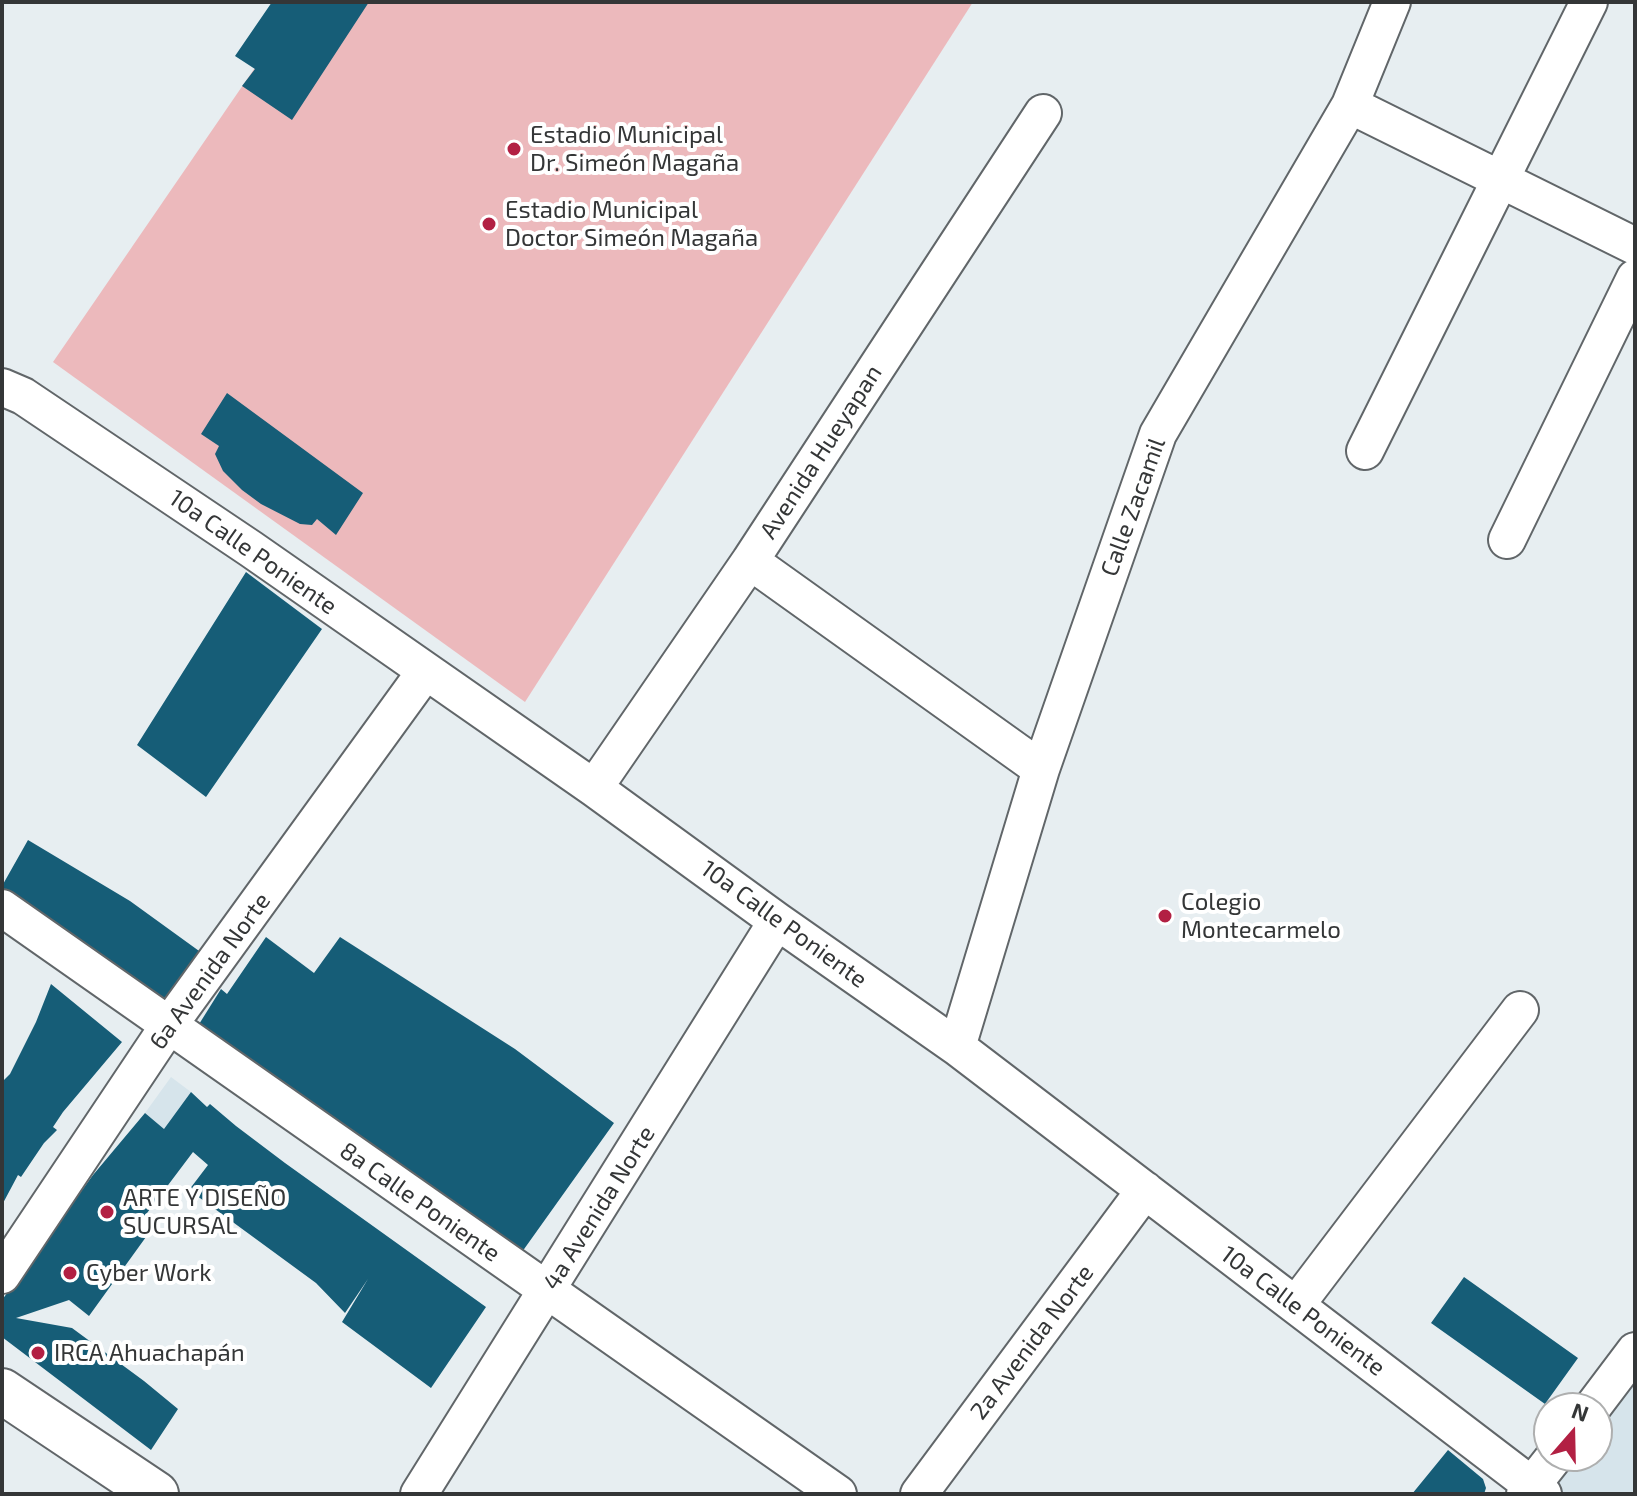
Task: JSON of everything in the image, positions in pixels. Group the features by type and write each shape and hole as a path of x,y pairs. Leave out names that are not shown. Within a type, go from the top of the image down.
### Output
{"main road":[{"path":"2,1391 156,1494"}],"street":[{"name":"Calle Zacamil","path":"957,1047 1041,769 1158,434 1350,105 1392,2"},
{"path":"1365,451 1589,2"},
{"path":"1350,105 1635,246"},
{"name":"Avenida Hueyapan","path":"594,788 750,561 1043,113"},
{"path":"1507,540 1635,278"},
{"name":"10a Calle Poniente","path":"2,387 23,396 251,549 594,788 957,1047 1296,1305 1533,1491"},
{"path":"750,561 1041,769"},
{"name":"6a Avenida Norte","path":"2,1275 169,1025 425,672"},
{"name":"8a Calle Poniente","path":"2,908 838,1494"},
{"name":"4a Avenida Norte","path":"419,1494 777,921"},
{"path":"1296,1305 1520,1010"},
{"name":"2a Avenida Norte","path":"919,1494 1145,1190"},
{"path":"1604,1392 1635,1351"},
{"path":"1533,1491 1545,1472"}],"shaded area":[{"name":"Estadio Municipal Doctor Simeón Magaña","path":"300,2 973,2 525,702 53,362"},
{"path":"171,1077 191,1092 164,1129 145,1113"},
{"path":"1635,1359 1635,1494 1545,1494 1552,1472 1613,1472 1613,1392 1609,1392"}],"building":[{"path":"272,2 369,2 292,120 242,86 255,69 235,56"},
{"path":"227,393 363,493 336,535 317,519 312,525 300,524 261,504 223,471 215,454 219,446 201,434"},
{"path":"246,572 322,629 206,797 137,745"},
{"path":"28,840 130,901 206,956 165,1012 2,895 2,886"},
{"path":"266,937 314,973 340,937 515,1049 614,1123 517,1259 196,1029 221,989 227,994"},
{"path":"51,984 122,1042 63,1112 53,1127 57,1130 44,1143 21,1177 18,1175 2,1205 2,1082 10,1074 36,1022"},
{"path":"191,1092 207,1107 210,1104 285,1163 486,1307 431,1388 342,1322 368,1279 345,1313 316,1283 189,1190 208,1165 193,1152 141,1221 151,1230 89,1316 69,1300 16,1318 72,1328 178,1409 151,1450 2,1337 2,1300 93,1175 145,1113 164,1129"},
{"path":"1464,1277 1578,1358 1554,1392 1533,1392 1533,1395 1431,1323"},
{"path":"1448,1450 1483,1479 1484,1494 1412,1494"}],"place":[{"name":"Estadio Municipal Dr. Simeón Magaña","path":"514,149"},
{"name":"Estadio Municipal Doctor Simeón Magaña","path":"489,224"},
{"name":"Colegio Montecarmelo","path":"1165,916"},
{"name":"ARTE Y DISEÑO SUCURSAL","path":"107,1212"},
{"name":"Cyber Work","path":"70,1273"},
{"name":"IRCA Ahuachapán","path":"38,1353"}]}
